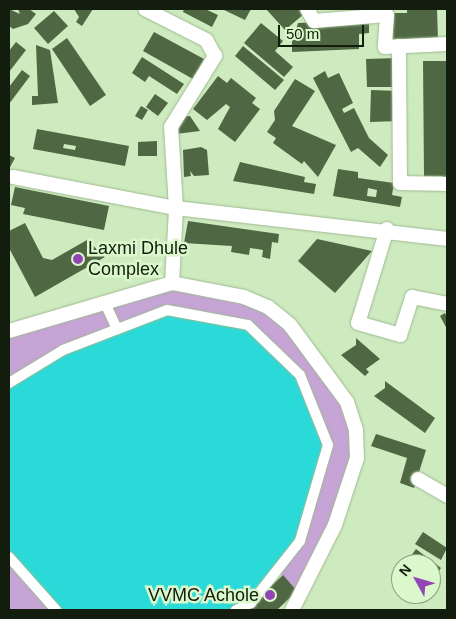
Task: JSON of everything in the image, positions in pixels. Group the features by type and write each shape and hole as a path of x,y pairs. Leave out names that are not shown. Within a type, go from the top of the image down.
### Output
{"street":[{"path":"145,9 206,40 215,56 171,127 176,208 172,283"},
{"path":"307,9 314,21 387,12 385,47 447,44"},
{"path":"399,46 400,182 447,184"},
{"path":"14,177 176,208 387,229 447,239"},
{"path":"387,229 358,323 400,335 412,297 447,304"},
{"path":"9,332 104,301 172,283 244,297 268,307 290,325 347,402 356,430 357,458 349,491 292,610"},
{"path":"104,301 117,329"},
{"path":"9,383 63,350 167,310 248,325 300,375 328,445 300,541 251,603 236,610"},
{"path":"418,479 447,496"},
{"path":"9,557 56,610"}],"shaded area":[{"path":"172,283 268,307 314,354 356,430 349,491 297,591 277,570 9,383 9,331"},
{"path":"9,557 56,610 9,610"}],"water":[{"path":"167,310 248,325 300,375 328,445 300,541 251,603 236,610 56,610 9,557 9,383 63,350"}],"building":[{"path":"9,9 20,14 18,9 29,9 36,14 28,24 13,29 9,26"},
{"path":"74,9 93,9 82,26 76,22 79,17"},
{"path":"184,9 205,9 218,15 212,27 183,12"},
{"path":"222,9 251,9 245,20"},
{"path":"266,9 301,9 304,14 285,30"},
{"path":"407,9 437,9 438,40 393,42 392,13 407,13"},
{"path":"54,11 68,26 48,44 34,28"},
{"path":"369,20 369,33 359,34 359,49 292,52 292,40 301,40 295,33 298,23"},
{"path":"261,23 283,41 275,51 293,67 284,77 244,43"},
{"path":"154,32 204,59 193,79 143,51"},
{"path":"67,38 106,95 90,106 52,49"},
{"path":"16,42 26,50 9,72 9,51"},
{"path":"36,45 50,50 58,103 32,105 32,96 38,96"},
{"path":"243,46 284,80 275,90 235,56"},
{"path":"142,57 184,84 177,94 149,76 145,82 132,73"},
{"path":"397,58 398,87 367,87 366,59"},
{"path":"423,61 447,61 447,182 443,182 443,176 424,176"},
{"path":"22,70 30,76 9,104 9,87"},
{"path":"325,71 328,78 339,73 353,103 342,109 344,113 354,108 369,138 388,155 380,167 358,148 351,152 313,78"},
{"path":"218,76 227,83 231,78 256,98 252,103 260,109 235,142 218,129 230,107 226,104 207,120 193,109"},
{"path":"295,79 315,91 292,126 336,145 318,177 304,161 302,164 273,143 276,138 267,132 275,120 274,111"},
{"path":"371,90 398,91 399,121 370,122"},
{"path":"155,94 168,103 158,116 146,107"},
{"path":"141,106 148,110 142,120 135,116"},
{"path":"190,116 200,131 176,134 180,117"},
{"path":"37,129 129,146 125,166 33,149","holes":["64,144 76,146 75,150 63,148"]},
{"path":"157,141 157,156 138,156 138,142"},
{"path":"201,147 207,150 209,175 194,176 190,171 191,176 184,177 183,150"},
{"path":"9,155 15,158 9,169"},
{"path":"240,162 305,177 304,182 316,184 314,194 233,181"},
{"path":"338,169 358,172 358,178 394,183 392,195 402,197 400,207 333,196","holes":["368,188 377,190 376,197 367,196"]},
{"path":"15,187 109,206 104,230 23,214 25,208 11,205"},
{"path":"188,221 279,234 278,243 272,242 270,259 262,257 263,250 250,248 249,255 231,252 232,246 184,243"},
{"name":"Laxmi Dhule Complex","path":"25,223 43,258 52,260 87,240 105,257 35,297 9,248 9,231"},
{"path":"317,239 372,251 335,293 298,261"},
{"path":"445,313 447,317 447,329 440,316"},
{"path":"356,338 380,359 366,369 369,372 365,376 341,355 356,345"},
{"path":"385,381 435,418 425,433 374,396 385,388"},
{"path":"376,434 426,450 414,488 400,483 407,458 371,446"},
{"path":"423,532 447,548 441,560 441,554 431,554 415,544"},
{"path":"416,549 423,554 412,554"},
{"path":"283,575 297,591 277,610 245,610"}],"place":[{"name":"Laxmi Dhule Complex","path":"78,259"},
{"name":"VVMC Achole","path":"270,595"}]}
